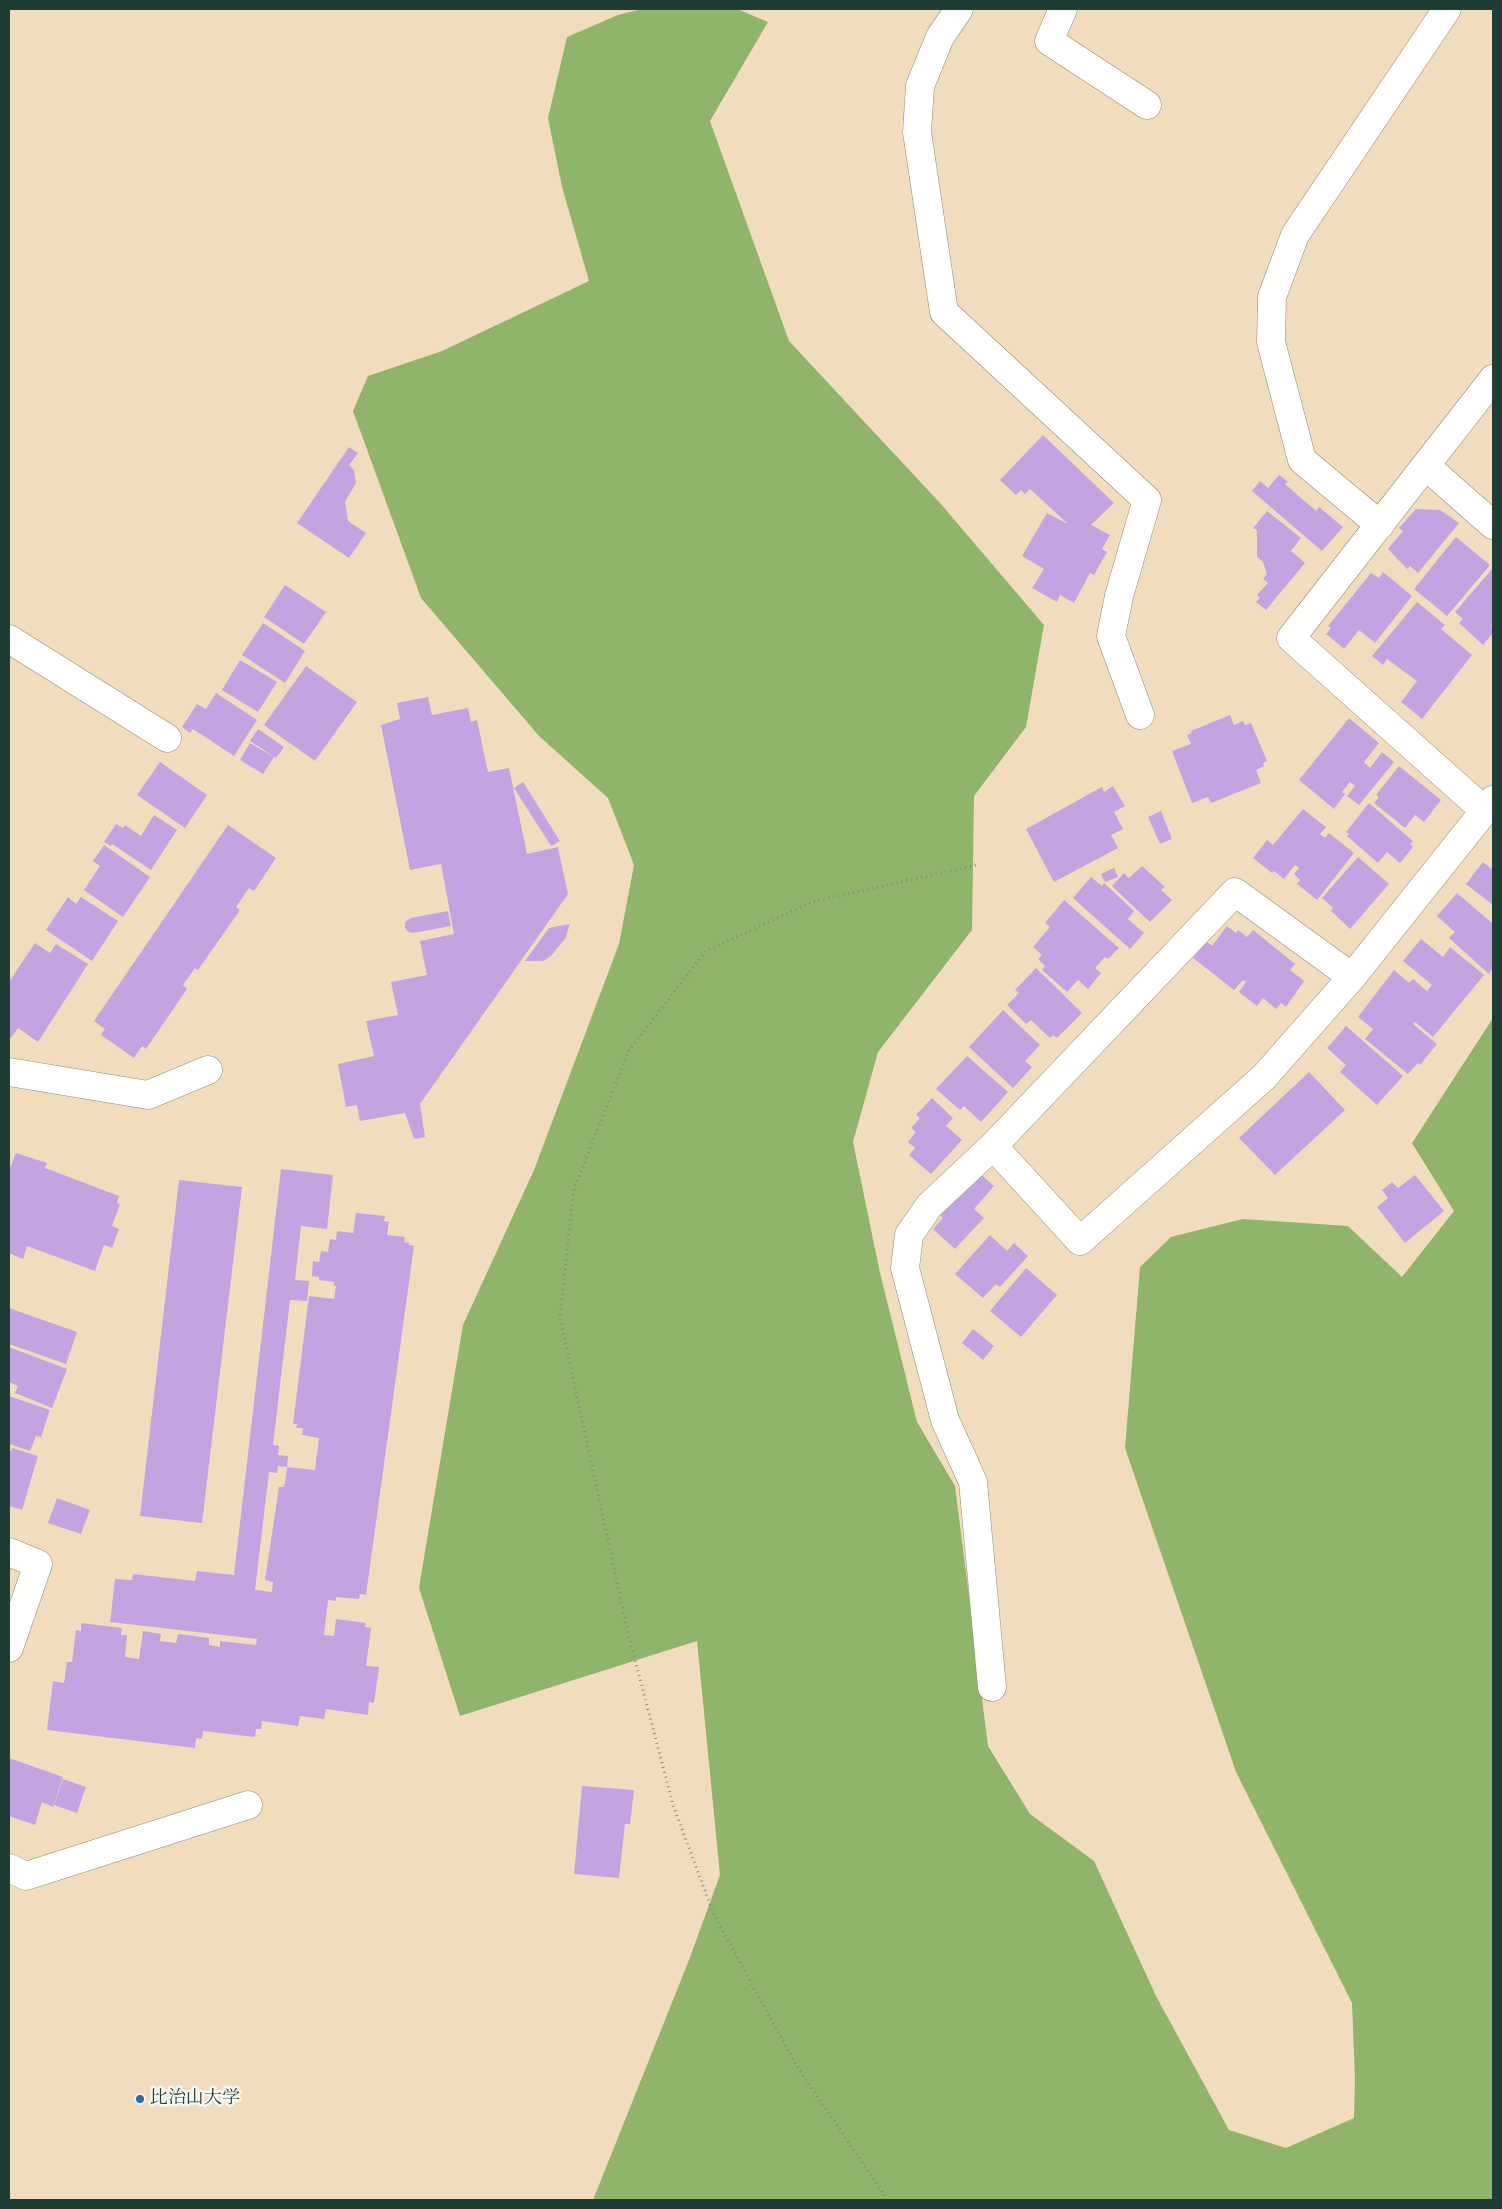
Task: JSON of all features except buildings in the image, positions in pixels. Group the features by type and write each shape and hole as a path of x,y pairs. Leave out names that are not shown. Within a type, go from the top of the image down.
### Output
{"street":[{"path":"959,9 940,37 920,86 917,132 944,312 1147,500 1119,596 1111,636 1140,715"},
{"path":"1063,9 1049,42 1147,105"},
{"path":"1380,525 1302,460 1271,342 1272,297 1295,235 1447,9"},
{"path":"993,1146 1080,1241 1264,1077 1352,977 1489,805 1291,638 1493,378"},
{"path":"1426,466 1493,525"},
{"path":"9,639 167,738"},
{"path":"992,1687 973,1482 945,1420 904,1268 909,1235 929,1206 993,1146 1235,892 1352,977"},
{"path":"9,1072 148,1095 208,1070"},
{"path":"9,1552 38,1564 9,1648"},
{"path":"9,1868 26,1876 248,1805"}],"path":[{"path":"888,2200 799,2070 714,1915 673,1804 628,1633 560,1317 574,1189 629,1050 706,951 812,902 976,865"}],"green space":[{"path":"642,9 737,9 768,22 710,121 789,341 940,503 1044,625 1026,727 974,796 972,930 878,1052 853,1142 880,1273 917,1422 955,1486 988,1746 1030,1814 1094,1861 1156,1996 1229,2130 1286,2148 1354,2118 1355,2079 1352,2003 1236,1772 1125,1448 1140,1267 1171,1237 1243,1219 1348,1226 1402,1277 1454,1211 1412,1143 1493,1018 1493,2200 593,2200 689,1960 720,1875 697,1641 460,1716 419,1588 463,1325 534,1170 619,944 634,865 608,798 539,736 421,598 353,411 368,376 442,351 589,281 562,187 548,118 567,37 618,15"}],"place":[{"name":"比治山大学","path":"140,2099"}]}
